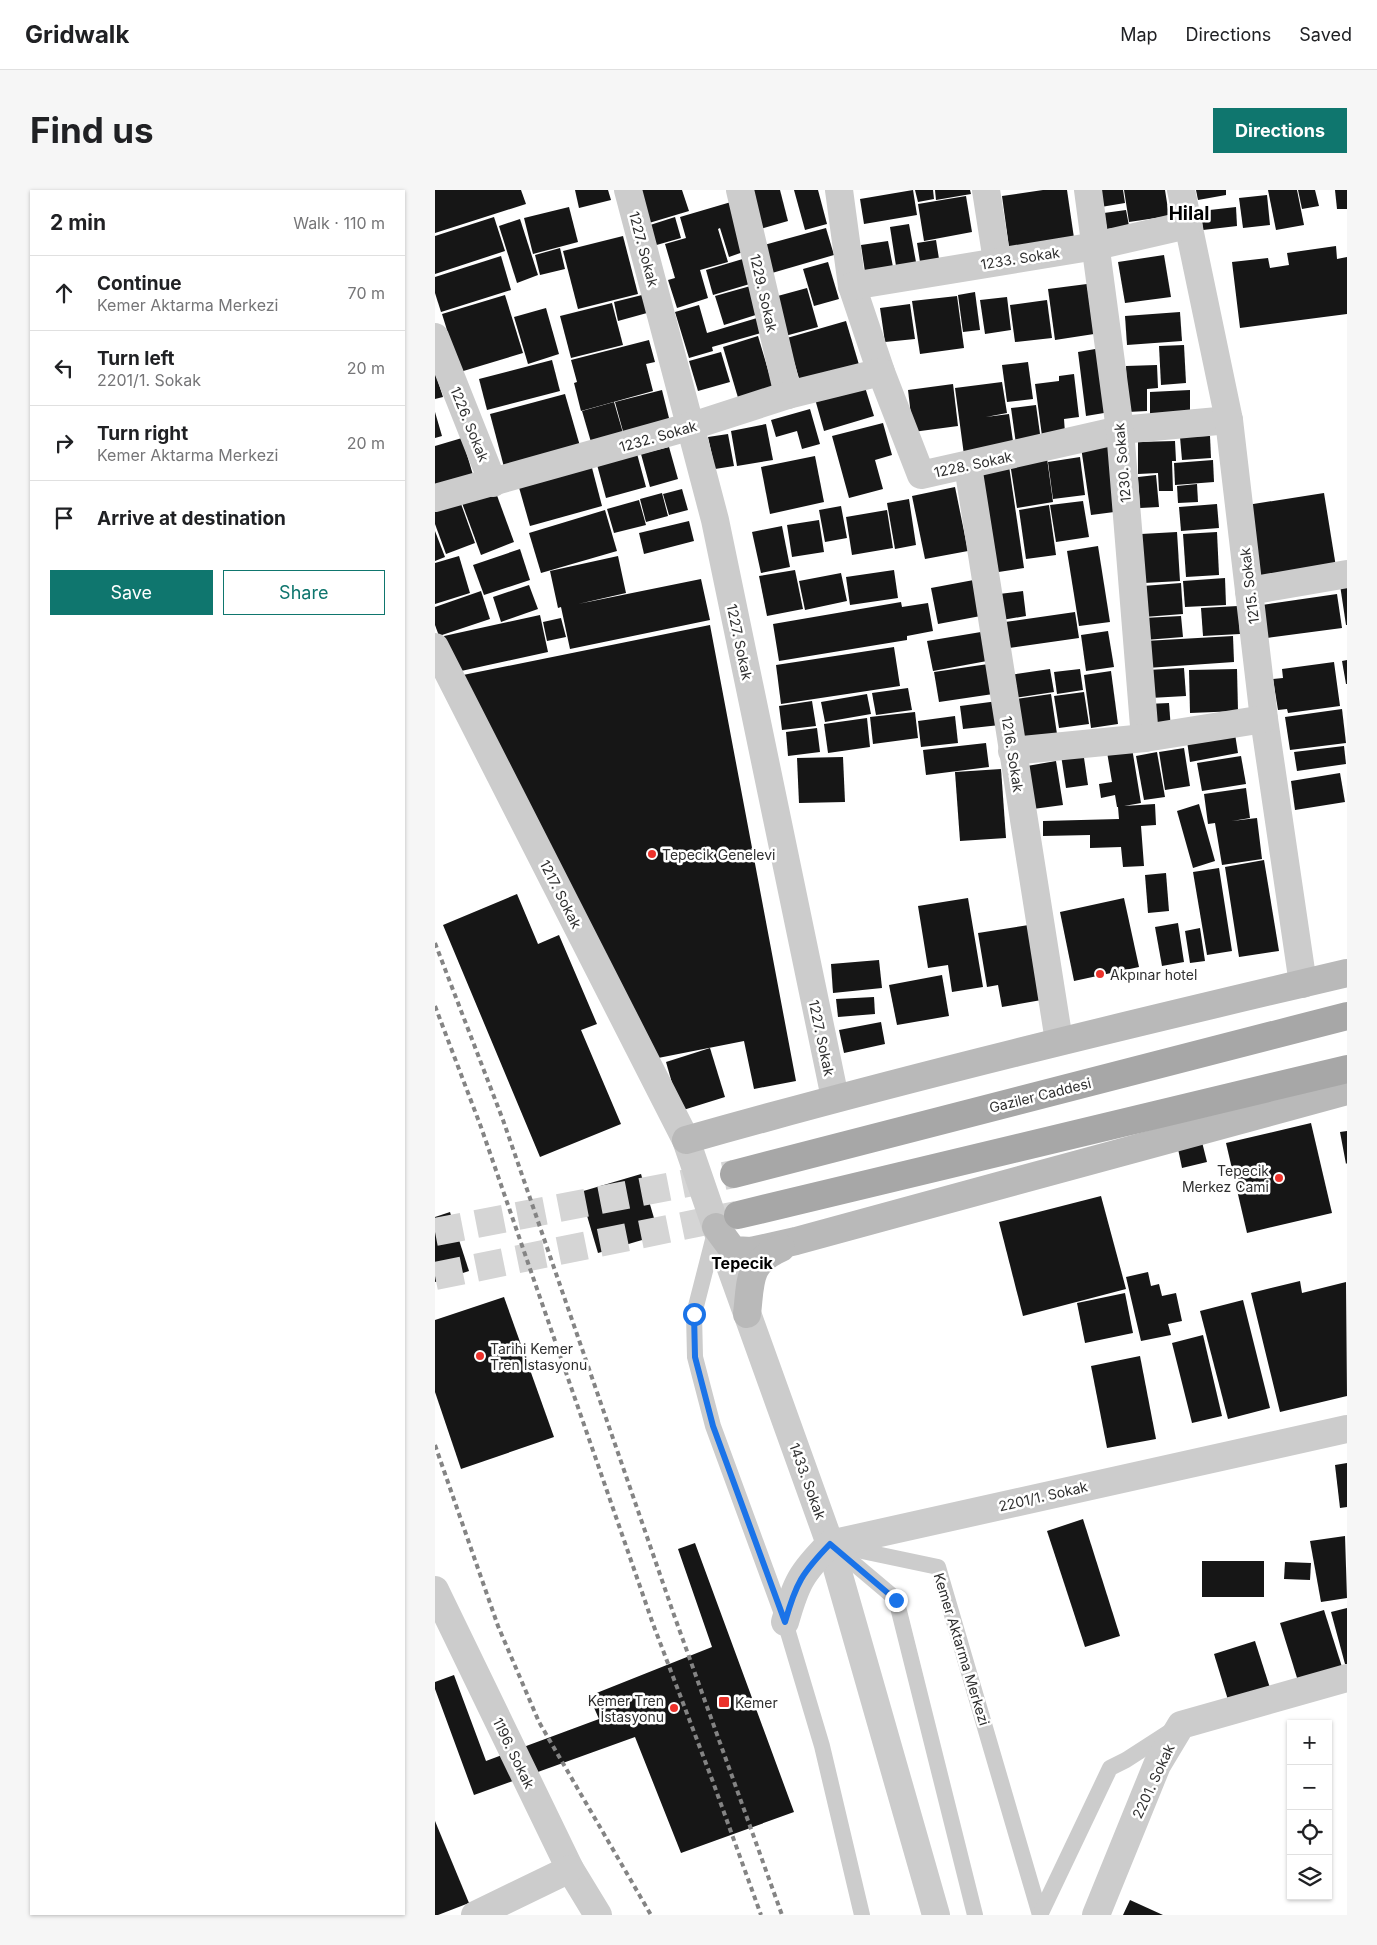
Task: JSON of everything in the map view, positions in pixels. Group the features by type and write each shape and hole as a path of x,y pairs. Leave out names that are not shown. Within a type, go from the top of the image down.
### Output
{"main road":[{"name":"Gaziler Caddesi","path":"734,1174 1347,1016"},
{"path":"727,1221 1347,1069"}],"street":[{"name":"1227. Sokak","path":"628,190 715,520 835,1098"},
{"name":"1229. Sokak","path":"740,190 789,395"},
{"name":"1228. Sokak","path":"839,190 851,286 881,372 921,475 968,466 1119,430 1229,420"},
{"path":"986,190 997,261"},
{"name":"1230. Sokak","path":"1087,190 1096,246 1119,430 1145,738"},
{"name":"1215. Sokak","path":"1181,190 1229,420 1265,719 1303,984"},
{"name":"1233. Sokak","path":"851,286 1096,246 1187,225"},
{"name":"1226. Sokak","path":"435,336 493,483"},
{"name":"1232. Sokak","path":"435,498 691,426 789,395 881,372"},
{"name":"1216. Sokak","path":"968,466 1059,1041"},
{"path":"1249,590 1347,574"},
{"name":"1217. Sokak","path":"435,648 686,1140"},
{"path":"1012,751 1145,738 1265,719"},
{"path":"686,1140 835,1098 1059,1041 1347,973"},
{"path":"727,1221 733,1250 751,1251 796,1241 1347,1091"},
{"name":"1433. Sokak","path":"686,1140 727,1221 747,1314 830,1544 936,1915"},
{"path":"747,1314 752,1271 768,1254 796,1241"},
{"name":"2201/1. Sokak","path":"830,1544 1347,1429"},
{"path":"785,1622 798,1581 830,1544"},
{"name":"1196. Sokak","path":"435,1590 570,1869 598,1915"},
{"path":"1181,1725 1347,1678"},
{"name":"2201. Sokak","path":"1096,1915 1157,1765 1181,1725"},
{"path":"475,1915 570,1869"}],"lane":[{"path":"727,1221 710,1254 694,1314 695,1357 713,1426 785,1622 822,1746 862,1915"},
{"path":"830,1544 896,1600 975,1915"},
{"name":"Kemer Aktarma Merkezi","path":"830,1544 938,1567 1040,1915"},
{"path":"1040,1915 1110,1768 1181,1725"}],"building":[{"path":"435,190 521,190 526,204 435,233"},
{"path":"575,190 608,190 611,200 579,208"},
{"path":"639,190 682,190 689,211 649,223"},
{"path":"746,190 780,190 788,221 757,230"},
{"path":"794,190 818,190 827,224 805,230"},
{"path":"913,190 917,215 864,224 860,199"},
{"path":"915,190 933,190 934,199 918,202"},
{"path":"935,190 970,190 971,194 936,200"},
{"path":"1043,190 1067,190 1074,238 1009,247 1002,196"},
{"path":"1098,190 1123,190 1125,203 1101,207"},
{"path":"1124,190 1165,190 1169,216 1129,222"},
{"path":"1196,190 1226,190 1226,195 1198,200"},
{"path":"1268,190 1297,190 1304,225 1276,230"},
{"path":"1298,190 1315,190 1319,206 1302,209"},
{"path":"1335,190 1347,190 1347,209 1337,209"},
{"path":"1267,195 1270,225 1243,228 1239,198"},
{"path":"966,196 972,232 924,241 918,204"},
{"path":"731,202 746,251 729,257 720,228 718,229 728,262 700,270 708,298 677,308 668,280 675,278 665,244 686,238 680,217"},
{"path":"569,207 578,242 533,254 524,218"},
{"path":"1236,207 1237,226 1203,230 1201,211"},
{"path":"1126,210 1129,226 1107,229 1104,213"},
{"path":"494,217 505,251 435,274 435,236"},
{"path":"675,217 681,238 653,246 647,226"},
{"path":"520,219 538,275 517,283 499,226"},
{"path":"909,224 916,262 896,266 890,227"},
{"path":"826,228 834,255 772,273 764,245"},
{"path":"623,236 638,294 578,309 563,251"},
{"path":"936,240 940,265 921,268 917,243"},
{"path":"888,241 893,267 865,272 861,245"},
{"path":"1336,246 1337,259 1347,257 1347,314 1240,328 1232,262 1268,258 1270,268 1289,265 1287,253"},
{"path":"560,248 565,269 540,275 535,255"},
{"path":"1164,255 1171,297 1125,303 1118,262"},
{"path":"501,256 511,290 441,312 435,293 435,277"},
{"path":"746,258 753,283 713,295 706,270"},
{"path":"828,262 839,299 814,306 803,269"},
{"path":"1087,284 1094,334 1055,340 1048,289"},
{"path":"754,285 762,313 724,325 715,296"},
{"path":"807,288 818,327 785,336 774,297"},
{"path":"975,292 980,330 963,332 958,295"},
{"path":"505,295 523,353 460,372 442,314"},
{"path":"642,295 647,313 618,321 614,302"},
{"path":"957,296 964,348 920,354 912,301"},
{"path":"1007,297 1011,330 985,334 980,300"},
{"path":"1047,300 1052,338 1015,342 1010,305"},
{"path":"612,303 623,345 571,358 560,316"},
{"path":"910,304 915,339 885,342 880,308"},
{"path":"699,305 707,333 757,318 761,333 712,347 713,351 689,358 675,312"},
{"path":"546,308 559,354 528,364 514,317"},
{"path":"1180,312 1182,341 1127,345 1125,316"},
{"path":"846,321 860,368 801,385 787,338"},
{"path":"758,336 774,390 739,401 723,347"},
{"path":"649,340 655,362 646,364 653,391 581,411 574,383 577,382 571,360"},
{"path":"1184,345 1186,383 1161,385 1159,346"},
{"path":"1101,348 1110,412 1086,416 1078,352"},
{"path":"721,352 730,382 698,391 689,361"},
{"path":"552,360 560,391 487,410 479,379"},
{"path":"1028,362 1033,399 1007,402 1002,365"},
{"path":"1157,365 1158,388 1147,389 1147,411 1128,412 1126,366"},
{"path":"435,372 443,397 435,399"},
{"path":"1074,374 1079,417 1064,419 1065,433 1042,436 1035,384 1059,381 1059,376"},
{"path":"1002,382 1007,413 986,417 1009,414 1014,448 964,455 955,388"},
{"path":"864,384 874,416 824,431 815,399"},
{"path":"953,384 958,426 913,432 908,390"},
{"path":"662,390 670,422 624,435 615,402"},
{"path":"1190,390 1190,414 1150,415 1150,392"},
{"path":"565,394 580,446 504,467 490,414"},
{"path":"614,402 623,433 591,442 582,411"},
{"path":"1036,405 1041,441 1016,444 1011,408"},
{"path":"810,409 820,444 802,449 797,431 776,437 771,420"},
{"path":"435,412 442,436 435,438"},
{"path":"883,423 892,455 875,460 883,489 849,498 832,436"},
{"path":"766,424 773,460 737,466 731,431"},
{"path":"728,434 734,466 715,469 708,437"},
{"path":"1210,436 1211,458 1182,460 1180,437"},
{"path":"462,438 473,475 435,486 435,446"},
{"path":"1175,441 1176,461 1172,461 1173,491 1159,491 1158,473 1138,474 1138,442"},
{"path":"1112,442 1122,511 1091,515 1081,447"},
{"path":"669,447 678,479 650,487 641,454"},
{"path":"636,450 646,487 606,498 596,461"},
{"path":"815,456 824,502 770,514 761,467"},
{"path":"1080,457 1085,495 1053,499 1048,462"},
{"path":"1047,458 1053,502 1017,508 1010,463"},
{"path":"1213,460 1214,482 1175,485 1174,463"},
{"path":"591,464 602,506 530,526 518,484"},
{"path":"1009,466 1024,568 992,573 977,471"},
{"path":"1156,475 1159,507 1140,508 1138,477"},
{"path":"1197,484 1198,502 1178,503 1177,486"},
{"path":"955,487 968,551 925,559 912,496"},
{"path":"682,489 688,510 669,515 663,494"},
{"path":"495,490 514,542 481,555 462,503"},
{"path":"662,493 668,516 646,522 640,499"},
{"path":"1324,493 1336,567 1258,579 1247,505"},
{"path":"909,499 916,545 895,549 887,503"},
{"path":"639,500 646,525 614,533 607,509"},
{"path":"460,501 475,543 446,554 435,524 435,510"},
{"path":"1083,501 1089,537 1056,542 1050,505"},
{"path":"1217,504 1219,528 1181,531 1179,507"},
{"path":"1049,505 1056,555 1026,559 1019,510"},
{"path":"841,506 847,538 825,542 819,510"},
{"path":"605,510 617,551 541,573 529,533"},
{"path":"887,510 893,548 852,555 846,517"},
{"path":"819,520 824,552 792,557 787,525"},
{"path":"689,521 694,541 644,554 639,533"},
{"path":"782,526 790,567 761,573 752,532"},
{"path":"435,531 445,557 435,561"},
{"path":"1177,532 1180,581 1144,583 1141,534"},
{"path":"1217,532 1219,575 1186,577 1183,534"},
{"path":"1098,546 1110,622 1079,626 1067,551"},
{"path":"520,549 530,580 484,595 473,565"},
{"path":"459,556 470,593 435,604 435,563"},
{"path":"618,556 626,593 578,604 701,579 710,620 570,649 561,607 558,608 550,571"},
{"path":"795,570 803,609 767,616 759,576"},
{"path":"894,570 898,598 850,605 846,577"},
{"path":"841,573 847,601 805,610 799,581"},
{"path":"1225,578 1226,605 1185,607 1183,581"},
{"path":"979,579 986,615 938,624 931,588"},
{"path":"1181,583 1183,614 1144,617 1143,586"},
{"path":"1347,584 1347,625 1346,625 1340,585"},
{"path":"529,585 538,609 501,622 493,597"},
{"path":"481,591 490,619 439,636 435,625 435,607"},
{"path":"1023,591 1026,616 1002,620 999,594"},
{"path":"1337,594 1342,628 1267,638 1262,605"},
{"path":"901,602 902,607 928,603 933,631 907,636 907,640 779,661 773,624"},
{"path":"1238,606 1240,634 1203,636 1201,608"},
{"path":"1075,612 1079,638 1009,648 1005,622"},
{"path":"540,615 548,652 452,673 444,636"},
{"path":"1181,616 1183,637 1145,640 1144,618"},
{"path":"561,618 566,637 547,641 543,622"},
{"name":"Tepecik Genelevi","path":"710,625 796,1081 754,1089 744,1041 653,1059 463,675"},
{"path":"1108,631 1114,667 1086,671 1081,635"},
{"path":"981,632 987,661 933,671 927,641"},
{"path":"1233,636 1234,662 1147,668 1145,641"},
{"path":"894,647 900,686 781,704 776,665"},
{"path":"1347,660 1347,684 1346,684 1342,661"},
{"path":"1334,662 1340,706 1288,713 1287,709 1278,710 1273,679 1283,678 1282,669"},
{"path":"995,663 1000,693 939,702 934,672"},
{"path":"1184,668 1186,696 1150,698 1148,670"},
{"path":"1050,669 1054,692 1014,698 1010,675"},
{"path":"1080,669 1083,690 1057,694 1054,672"},
{"path":"1237,669 1238,711 1190,713 1189,670"},
{"path":"1111,671 1118,724 1091,728 1084,675"},
{"path":"908,688 912,710 876,715 872,693"},
{"path":"1084,692 1089,724 1059,728 1054,696"},
{"path":"867,694 871,714 825,722 821,702"},
{"path":"1051,694 1057,734 1022,739 1016,699"},
{"path":"812,701 816,726 782,730 779,706"},
{"path":"998,701 1000,725 963,729 960,706"},
{"path":"1169,703 1171,730 1150,732 1147,704"},
{"path":"1342,709 1346,743 1290,750 1285,717"},
{"path":"915,712 918,738 873,744 870,717"},
{"path":"955,716 958,743 921,747 918,721"},
{"path":"867,718 870,747 828,753 824,724"},
{"path":"817,728 820,752 788,756 786,732"},
{"path":"1235,734 1238,753 1190,762 1187,741"},
{"path":"986,743 989,767 926,775 923,750"},
{"path":"1344,746 1346,764 1297,771 1294,752"},
{"path":"1132,748 1141,803 1124,806 1155,804 1156,825 1141,826 1144,866 1123,867 1121,847 1090,848 1090,835 1043,836 1043,821 1119,819 1115,795 1101,798 1099,784 1112,782 1107,752"},
{"path":"1184,748 1190,786 1165,790 1159,752"},
{"path":"1083,751 1088,785 1066,788 1061,755"},
{"path":"1157,752 1165,797 1144,800 1136,756"},
{"path":"1241,756 1246,784 1202,791 1197,763"},
{"path":"843,757 845,802 799,803 797,758"},
{"path":"1056,761 1063,805 1033,809 1027,766"},
{"path":"1001,769 1006,838 960,841 955,772"},
{"path":"1340,773 1345,802 1295,810 1291,781"},
{"path":"1246,788 1250,818 1232,821 1257,818 1262,859 1222,865 1215,823 1208,824 1204,794"},
{"path":"1199,804 1215,861 1193,868 1177,811"},
{"path":"1264,860 1279,951 1239,957 1225,867"},
{"path":"1219,868 1232,951 1207,955 1193,872"},
{"path":"1166,873 1169,911 1148,913 1145,875"},
{"path":"517,894 538,944 559,935 597,1024 581,1030 621,1124 540,1157 443,925"},
{"path":"968,898 983,987 952,992 948,965 928,968 918,906"},
{"path":"1124,898 1139,967 1074,981 1060,912"},
{"path":"1178,923 1184,962 1162,966 1155,927"},
{"path":"1035,924 1047,999 1002,1007 998,985 987,987 978,933"},
{"path":"1200,928 1205,961 1190,963 1185,931"},
{"path":"879,960 882,988 833,993 831,964"},
{"path":"942,975 949,1016 897,1025 889,985"},
{"path":"874,997 875,1014 838,1017 836,999"},
{"path":"881,1022 885,1044 844,1053 839,1030"},
{"path":"710,1048 725,1097 680,1111 666,1062"},
{"name":"Tepecik Merkez Cami","path":"1311,1123 1332,1213 1247,1233 1226,1143"},
{"path":"1347,1131 1347,1163 1346,1164 1340,1132"},
{"path":"1201,1138 1207,1162 1182,1168 1177,1144"},
{"path":"641,1174 659,1235 598,1253 580,1192"},
{"path":"1101,1196 1126,1289 1023,1316 999,1222"},
{"path":"450,1212 469,1271 435,1282 435,1217"},
{"path":"1148,1272 1151,1286 1159,1284 1162,1296 1176,1293 1182,1321 1168,1324 1171,1335 1141,1341 1126,1277"},
{"path":"1300,1281 1302,1293 1346,1282 1347,1396 1280,1412 1251,1293"},
{"path":"1125,1293 1133,1333 1085,1343 1077,1303"},
{"name":"Tarihi Kemer Tren İstasyonu","path":"504,1297 554,1437 461,1469 435,1392 435,1320"},
{"path":"1243,1300 1270,1408 1228,1419 1200,1311"},
{"path":"1203,1335 1222,1416 1192,1423 1172,1343"},
{"path":"1140,1356 1156,1439 1107,1448 1091,1366"},
{"path":"1347,1463 1347,1507 1340,1508 1335,1465"},
{"path":"1083,1519 1120,1636 1085,1647 1047,1531"},
{"path":"1345,1536 1347,1598 1321,1602 1310,1541"},
{"name":"Kemer Tren İstasyonu","path":"695,1543 794,1812 681,1853 635,1737 474,1795 435,1689 435,1682 454,1675 486,1761 599,1719 589,1696 712,1647 678,1549"},
{"path":"1202,1561 1264,1561 1264,1597 1202,1597"},
{"path":"1285,1562 1311,1563 1310,1580 1284,1579"},
{"path":"1347,1608 1347,1664 1345,1664 1331,1612"},
{"path":"1324,1610 1342,1667 1298,1681 1280,1623"},
{"path":"1255,1641 1270,1688 1228,1700 1214,1654"},
{"path":"435,1821 469,1903 438,1915 435,1915"},
{"path":"1130,1900 1163,1915 1123,1915"}],"tunnel":[{"path":"435,1232 734,1174"},
{"path":"435,1276 737,1215"}],"railway":[{"path":"435,943 503,1120 674,1615 782,1915"},
{"path":"435,1006 481,1127 653,1624 761,1915"},
{"path":"435,1445 498,1626 539,1722 651,1915"}],"place":[{"name":"Tepecik Genelevi","path":"652,854"},
{"name":"Akpınar hotel","path":"1100,974"},
{"name":"Tepecik Merkez Cami","path":"1279,1178"},
{"name":"Tarihi Kemer Tren İstasyonu","path":"480,1356"},
{"name":"Kemer","path":"724,1702"},
{"name":"Kemer Tren İstasyonu","path":"674,1708"}],"district":[{"name":"Hilal","path":"1189,213"},
{"name":"Tepecik","path":"742,1263"}],"route":[{"path":"694,1314 695,1357 713,1426 785,1622 798,1581 830,1544 896,1600"}]}
